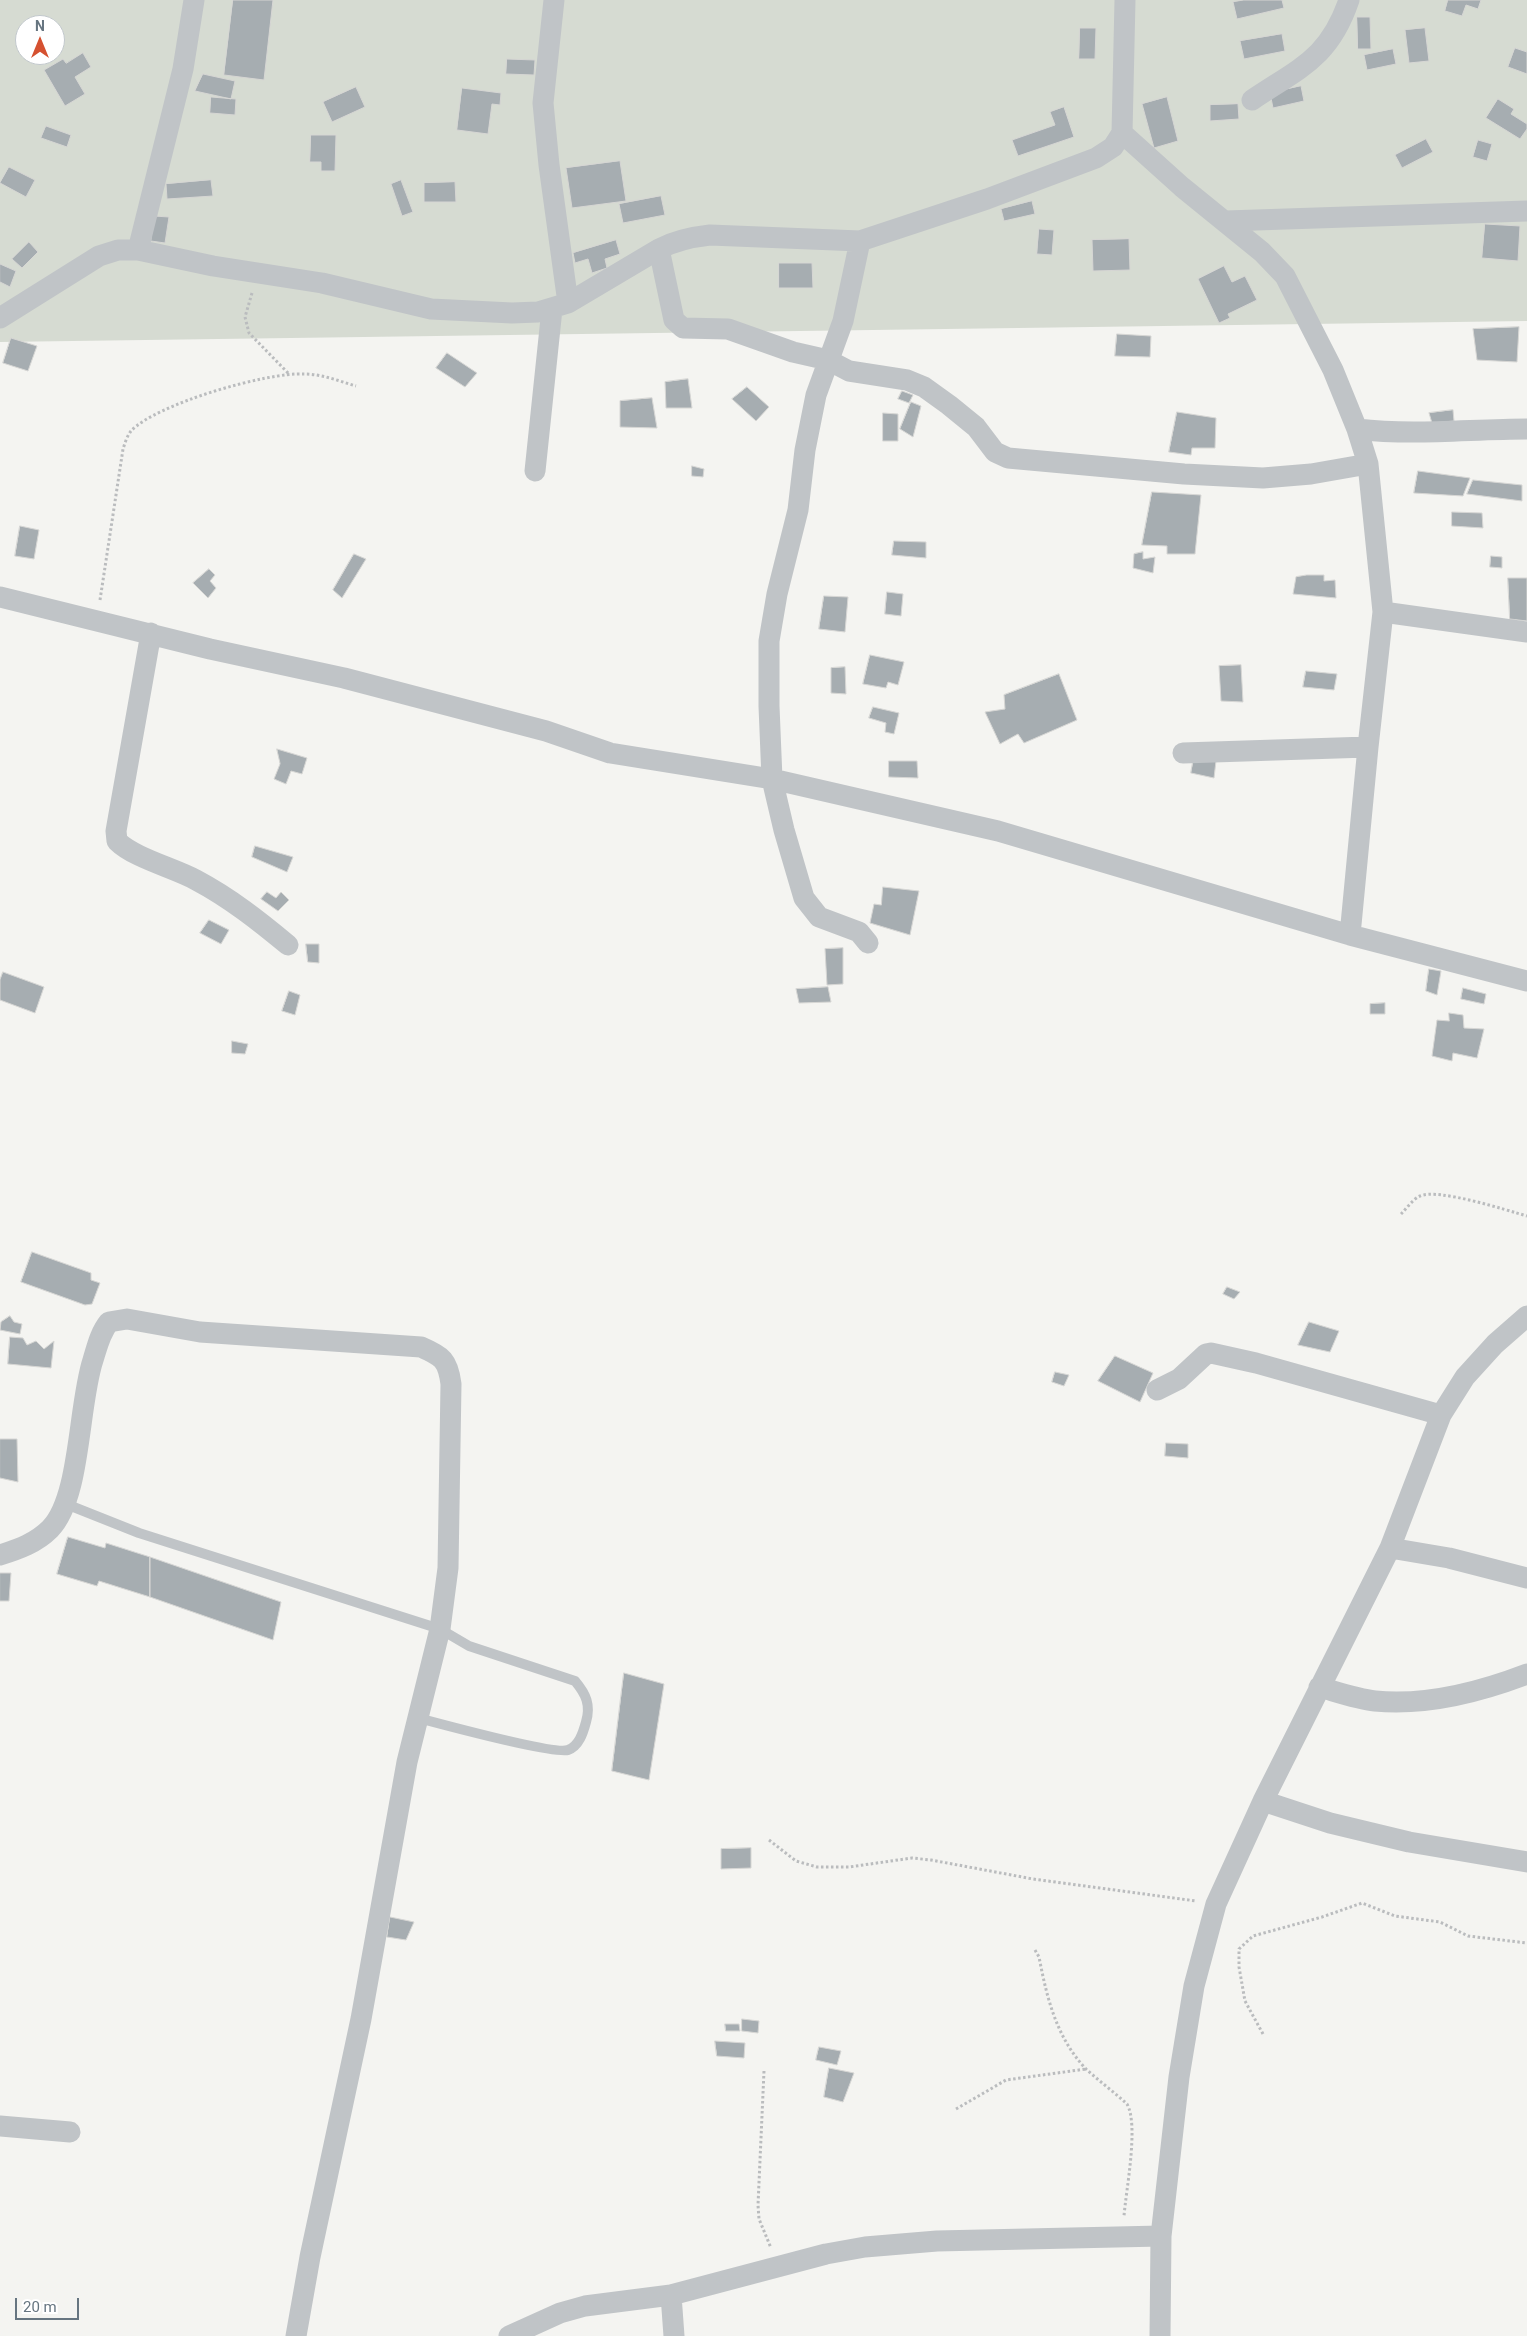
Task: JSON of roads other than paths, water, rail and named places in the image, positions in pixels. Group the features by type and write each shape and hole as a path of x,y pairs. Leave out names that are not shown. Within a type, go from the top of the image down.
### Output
{"street":[{"path":"138,250 183,69 194,0"},
{"path":"535,471 560,306 543,103 554,0"},
{"path":"0,318 99,256 118,250 138,250 212,266 322,283 431,309 512,313 538,312 560,306 675,241 710,235 860,241 987,199 1096,158 1113,147 1122,132 1125,0"},
{"path":"1252,100 1300,70 1316,55 1334,36 1349,0"},
{"path":"1122,132 1182,187 1262,252 1285,276 1333,370 1357,430 1368,464 1383,612 1350,935"},
{"path":"1226,221 1527,211"},
{"path":"860,241 843,321 816,395 805,450 798,510 777,594 769,640 769,706 772,779 784,830 804,898 819,917 859,932 868,943"},
{"path":"659,249 669,302 677,325 683,328 728,330 793,352 828,360 849,371 892,376 924,387 976,427 995,452 1008,458 1184,474 1263,478 1311,474 1368,464"},
{"path":"1357,430 1387,433 1427,433 1527,429"},
{"path":"0,597 210,649 344,678 527,726 610,753 772,779 998,832 1350,935 1527,981"},
{"path":"1383,612 1527,632"},
{"path":"151,633 126,768 116,832 117,841 124,848 171,867 226,898 288,945"},
{"path":"1183,753 1368,747"},
{"path":"1160,2336 1161,2236 1179,2077 1194,1986 1216,1904 1263,1801 1390,1548 1441,1414 1471,1370 1495,1344 1527,1316"},
{"path":"0,1555 26,1547 51,1528 66,1504 86,1381 102,1330 109,1322 127,1319 200,1332 421,1347 444,1359 451,1384 448,1568 440,1630 407,1762 361,2019 310,2257 296,2336"},
{"path":"1157,1390 1179,1379 1206,1354 1211,1353 1256,1363 1441,1414"},
{"path":"1390,1548 1449,1558 1527,1578"},
{"path":"1319,1687 1373,1701 1402,1703 1440,1698 1500,1684 1527,1674"},
{"path":"1263,1801 1330,1823 1409,1842 1527,1862"},
{"path":"0,2126 70,2132"},
{"path":"509,2336 560,2313 585,2306 671,2295 826,2254 865,2247 937,2241 1161,2236"},
{"path":"671,2295 674,2336"}],"lane":[{"path":"66,1504 139,1533 440,1630 469,1646 575,1680 586,1693 589,1706 579,1742 564,1751 418,1718"}]}
